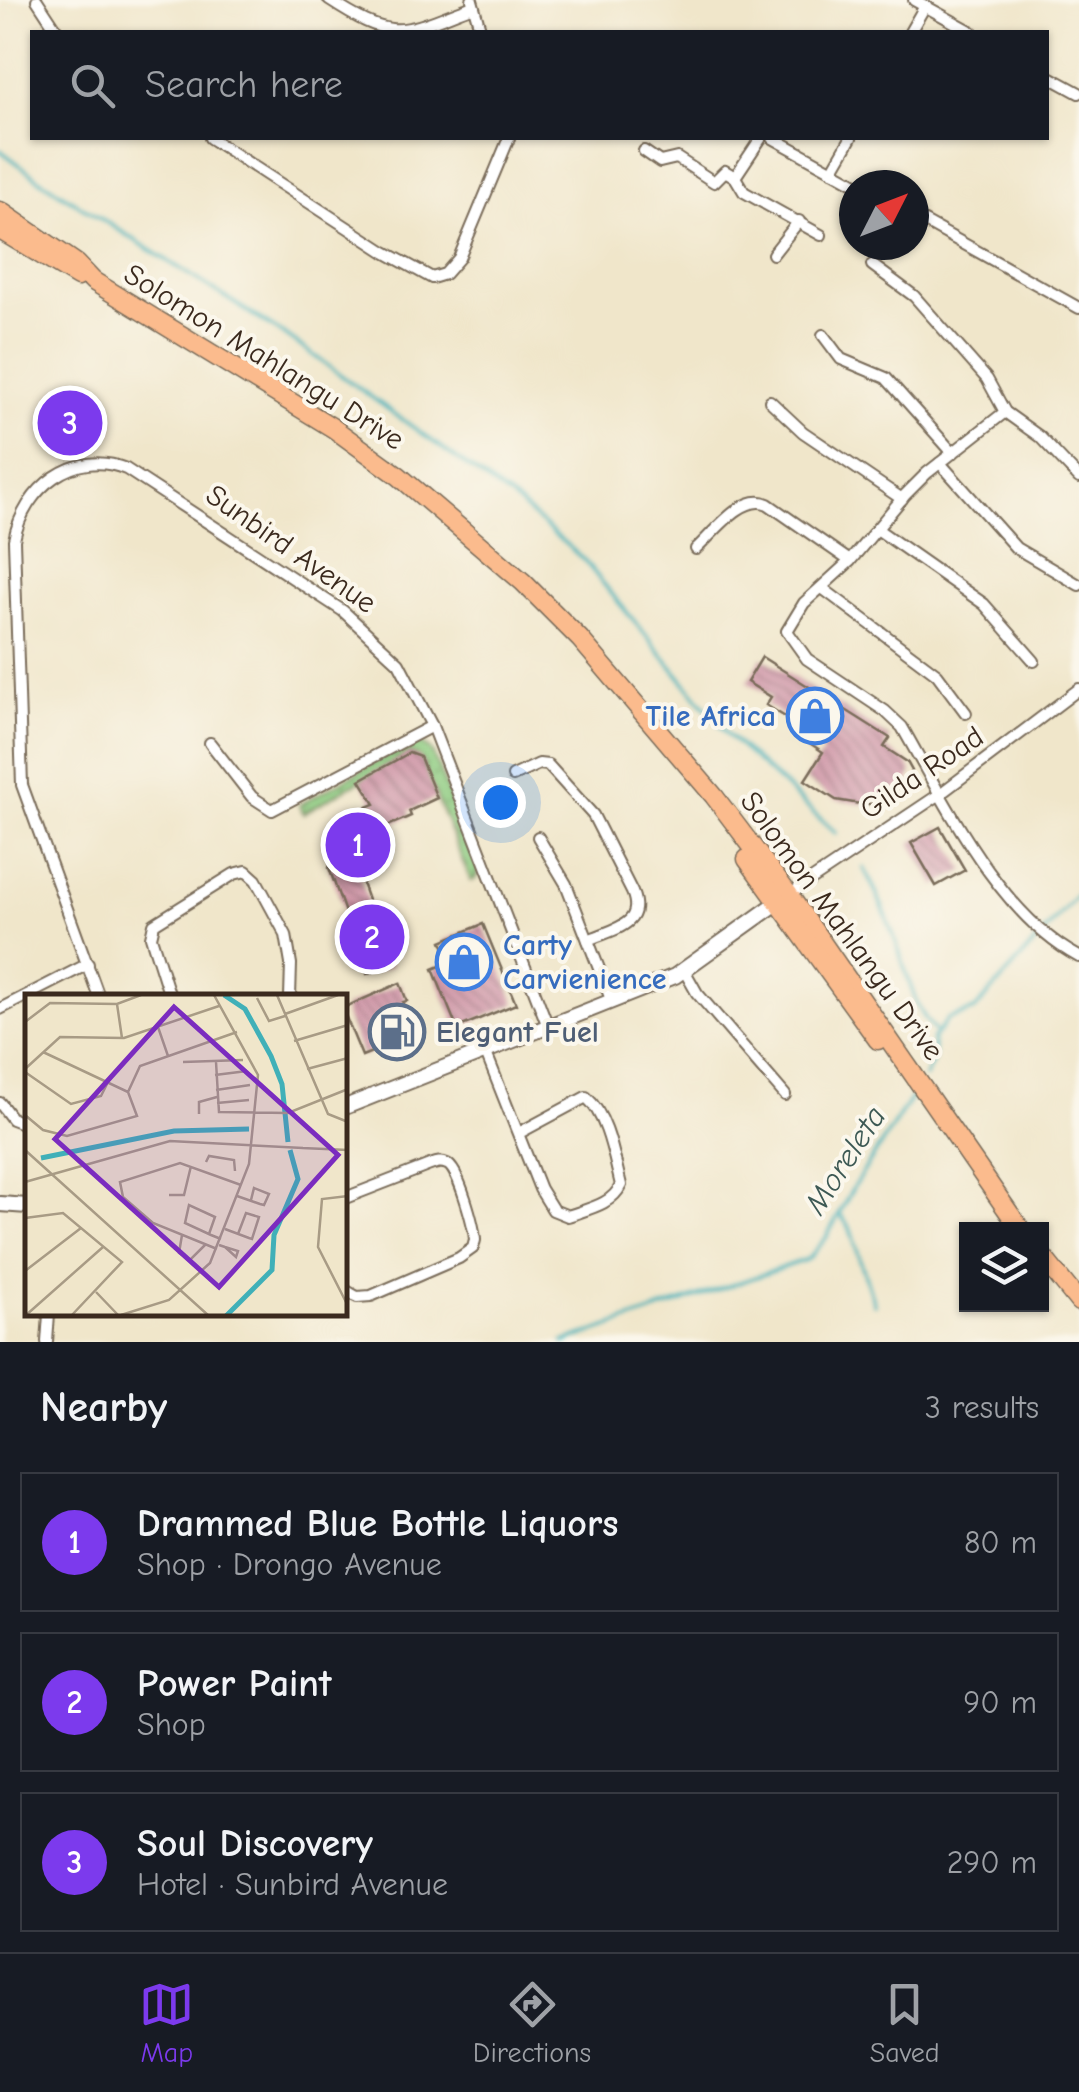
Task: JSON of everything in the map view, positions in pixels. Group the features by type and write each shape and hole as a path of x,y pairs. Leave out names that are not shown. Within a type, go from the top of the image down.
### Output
{"main road":[{"name":"Solomon Mahlangu Drive","path":"0,211 77,264 93,281 334,428 399,476 534,593 618,680 660,733 709,808 784,899 1015,1222"},
{"name":"Solomon Mahlangu Drive","path":"0,230 72,275 93,281"},
{"path":"1049,1265 1079,1302"}],"street":[{"path":"37,0 57,30"},
{"path":"329,0 384,30"},
{"path":"914,0 968,30"},
{"path":"396,30 473,3 480,30"},
{"path":"911,30 925,6"},
{"path":"1049,77 1079,93"},
{"path":"213,140 385,252 432,278 445,274 459,258 507,140"},
{"path":"735,177 760,140"},
{"path":"778,140 839,175"},
{"path":"832,171 850,140"},
{"path":"644,151 660,162 677,158 714,182 726,171 744,192 821,235"},
{"path":"773,254 799,222"},
{"path":"929,224 1079,308"},
{"path":"872,265 914,296 987,378 1006,412 1040,436 1079,478"},
{"path":"822,335 841,358 886,378 953,453"},
{"path":"770,400 803,432 902,499"},
{"path":"1006,412 940,463 902,499 850,561 804,603 787,631 807,658 894,719 975,854 1034,922 1079,957"},
{"name":"Sunbird Avenue","path":"88,964 22,785 14,540 21,516 46,484 68,467 99,461 126,468 343,610 399,663 432,726 548,1029"},
{"path":"940,463 1016,548 1079,585"},
{"path":"696,549 746,504 756,500 768,504 850,561"},
{"path":"877,529 984,604 1034,661"},
{"path":"822,588 937,674 966,714"},
{"name":"Gilda Road","path":"784,899 940,794 1079,689"},
{"path":"210,743 252,797 272,810 432,726"},
{"path":"512,776 539,764 548,765 593,815 632,892 637,914 588,940"},
{"path":"538,837 566,884 612,1002"},
{"path":"169,994 151,937 154,924 234,874 246,871 256,880 286,935 290,994"},
{"path":"348,1106 548,1029 684,970 784,899"},
{"path":"29,994 88,964 98,994"},
{"path":"684,970 697,993 785,1095"},
{"path":"0,1009 25,996"},
{"path":"486,1053 547,1204 568,1216 603,1203 620,1191 602,1121 586,1098 519,1133"},
{"path":"0,1103 12,1119 25,1124"},
{"path":"348,1197 444,1162 452,1167 460,1185 475,1240 467,1254 370,1296 358,1298 348,1292"},
{"path":"0,1204 25,1206"},
{"path":"48,1342 49,1317"}],"green space":[{"path":"410,743 421,743 432,752 479,871 471,881 420,758 409,753 303,813 299,805"}],"building":[{"path":"762,657 890,738 884,747 907,762 912,771 908,783 871,804 860,804 836,800 805,780 823,752 811,744 813,740 788,724 790,720 766,705 771,697 747,682"},
{"path":"409,753 420,757 437,798 409,811 411,816 364,836 356,866 391,966 367,974 329,868 342,817 375,804 360,780"},
{"path":"940,827 965,870 936,886 911,843"},
{"path":"483,924 516,1004 457,1028 433,969 450,962 442,941"},
{"path":"400,983 416,1034 362,1056 348,1022 348,1006"}],"waterway":[{"path":"0,150 40,180 288,337 518,503 583,559 729,736 836,833"},
{"path":"864,868 916,1001 937,1034"},
{"name":"Moreleta","path":"925,1077 934,1058 932,1040 948,1019 975,1010 1079,893"},
{"name":"Moreleta","path":"564,1342 808,1259 826,1238 854,1186 917,1089"},
{"path":"839,1213 850,1228 874,1304"}],"place":[{"name":"Soul Discovery","path":"70,423"},
{"name":"Tile Africa","path":"815,716"},
{"name":"Drammed Blue Bottle Liquors","path":"358,845"},
{"name":"Power Paint","path":"372,937"},
{"name":"Carty Carvienience","path":"464,962"},
{"name":"Elegant Fuel","path":"397,1032"}]}
